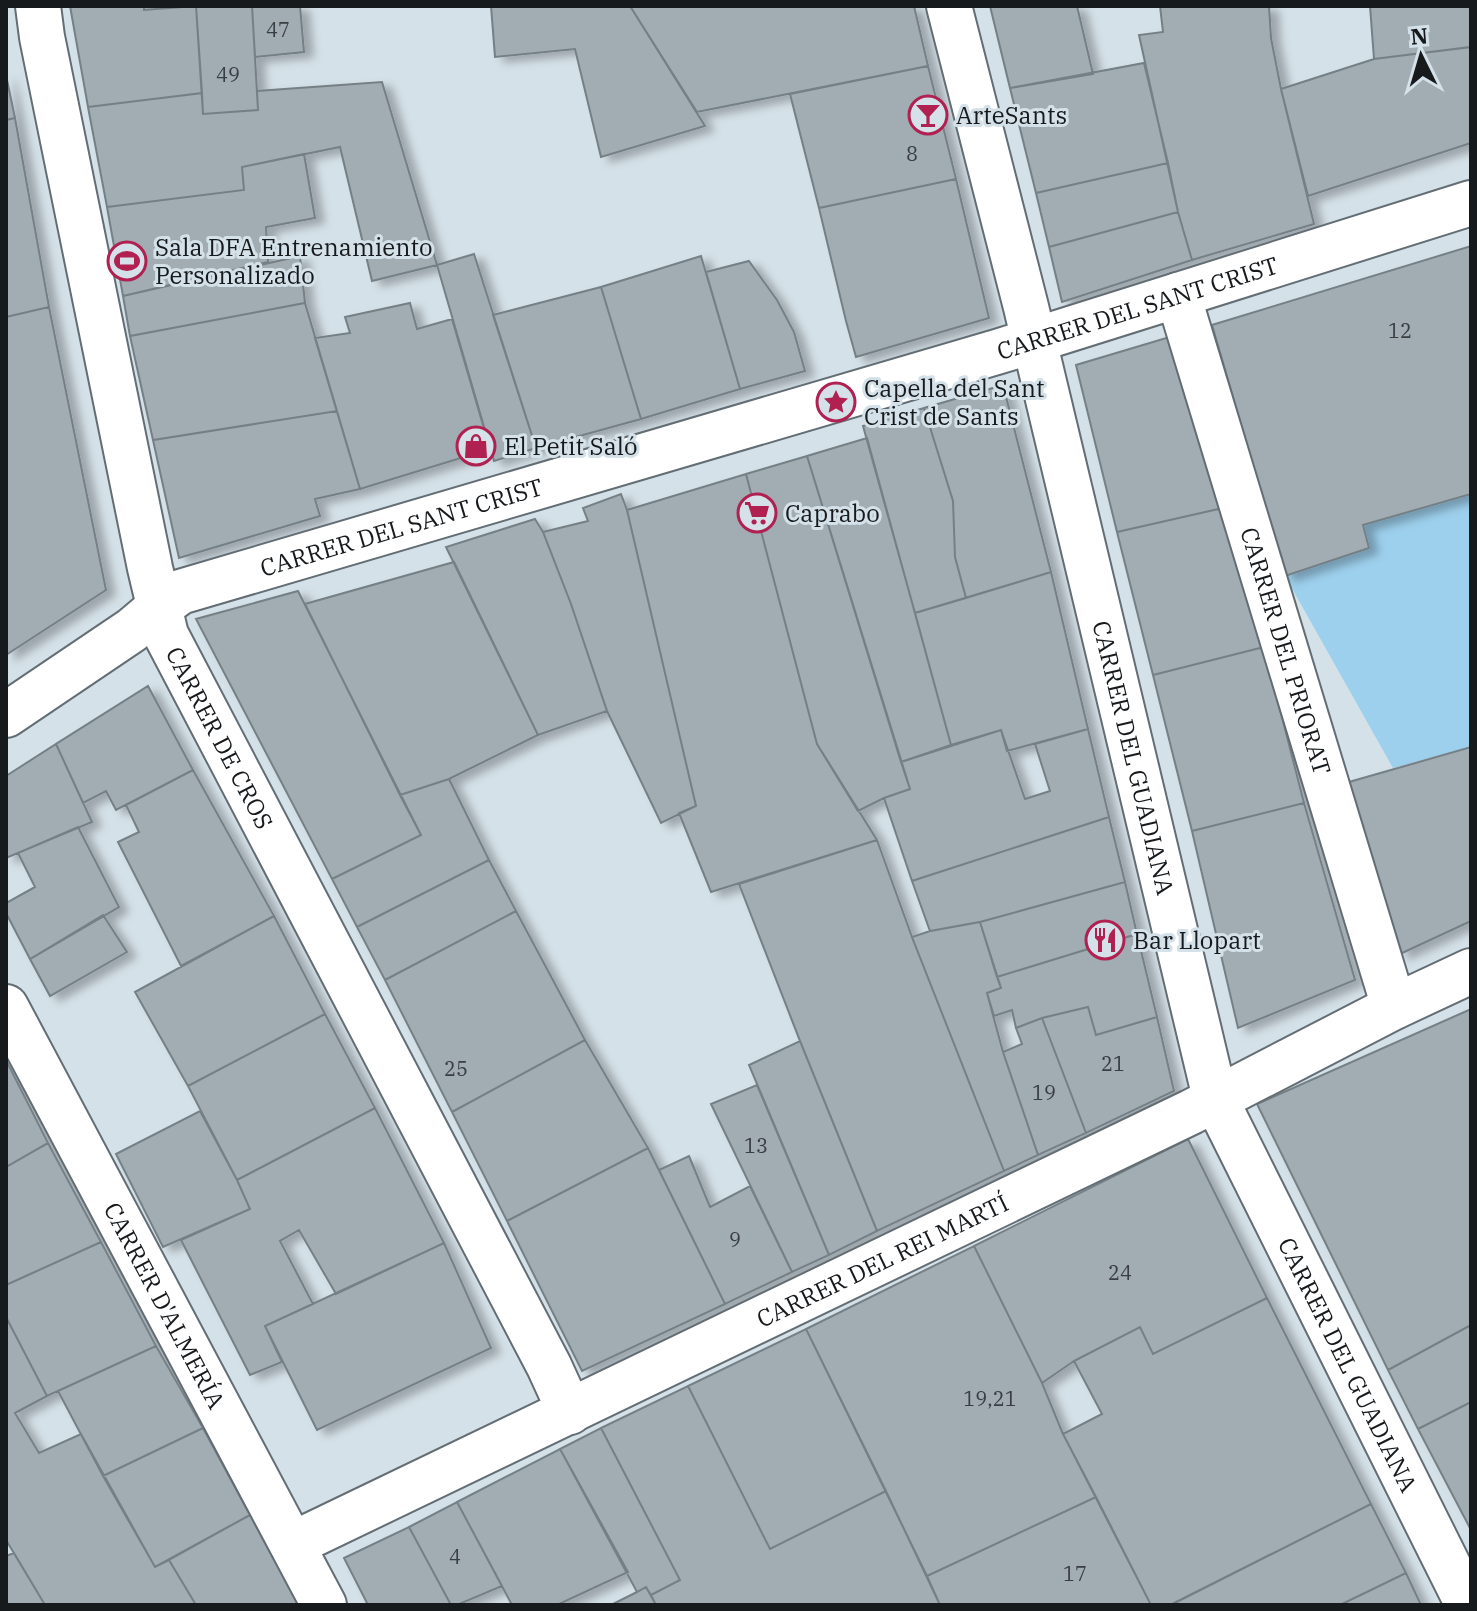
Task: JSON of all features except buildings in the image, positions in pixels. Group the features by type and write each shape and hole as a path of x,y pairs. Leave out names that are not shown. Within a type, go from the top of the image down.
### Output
{"street":[{"name":"CARRER DE CROS","path":"38,6 158,608 166,635 549,1366 570,1412"},
{"name":"CARRER DEL GUADIANA","path":"949,6 1034,339 1215,1098 1468,1605"},
{"name":"CARRER DEL SANT CRIST","path":"6,715 132,630 180,592 1000,351 1471,203"},
{"name":"CARRER DEL PRIORAT","path":"1178,295 1394,1007"},
{"name":"CARRER DEL REI MARTÍ","path":"293,1544 1191,1112 1394,1007 1471,971"},
{"name":"CARRER D'ALMERÍA","path":"6,1007 324,1605"}],"shaded area":[{"path":"1471,494 1471,747 1393,768 1285,576 1368,548 1363,525"}],"place":[{"name":"ArteSants","path":"928,115"},
{"name":"Sala DFA Entrenamiento Personalizado","path":"127,261"},
{"name":"Capella del Sant Crist de Sants","path":"836,402"},
{"name":"El Petit Saló","path":"476,446"},
{"name":"Caprabo","path":"757,513"},
{"name":"Bar Llopart","path":"1105,940"}]}
